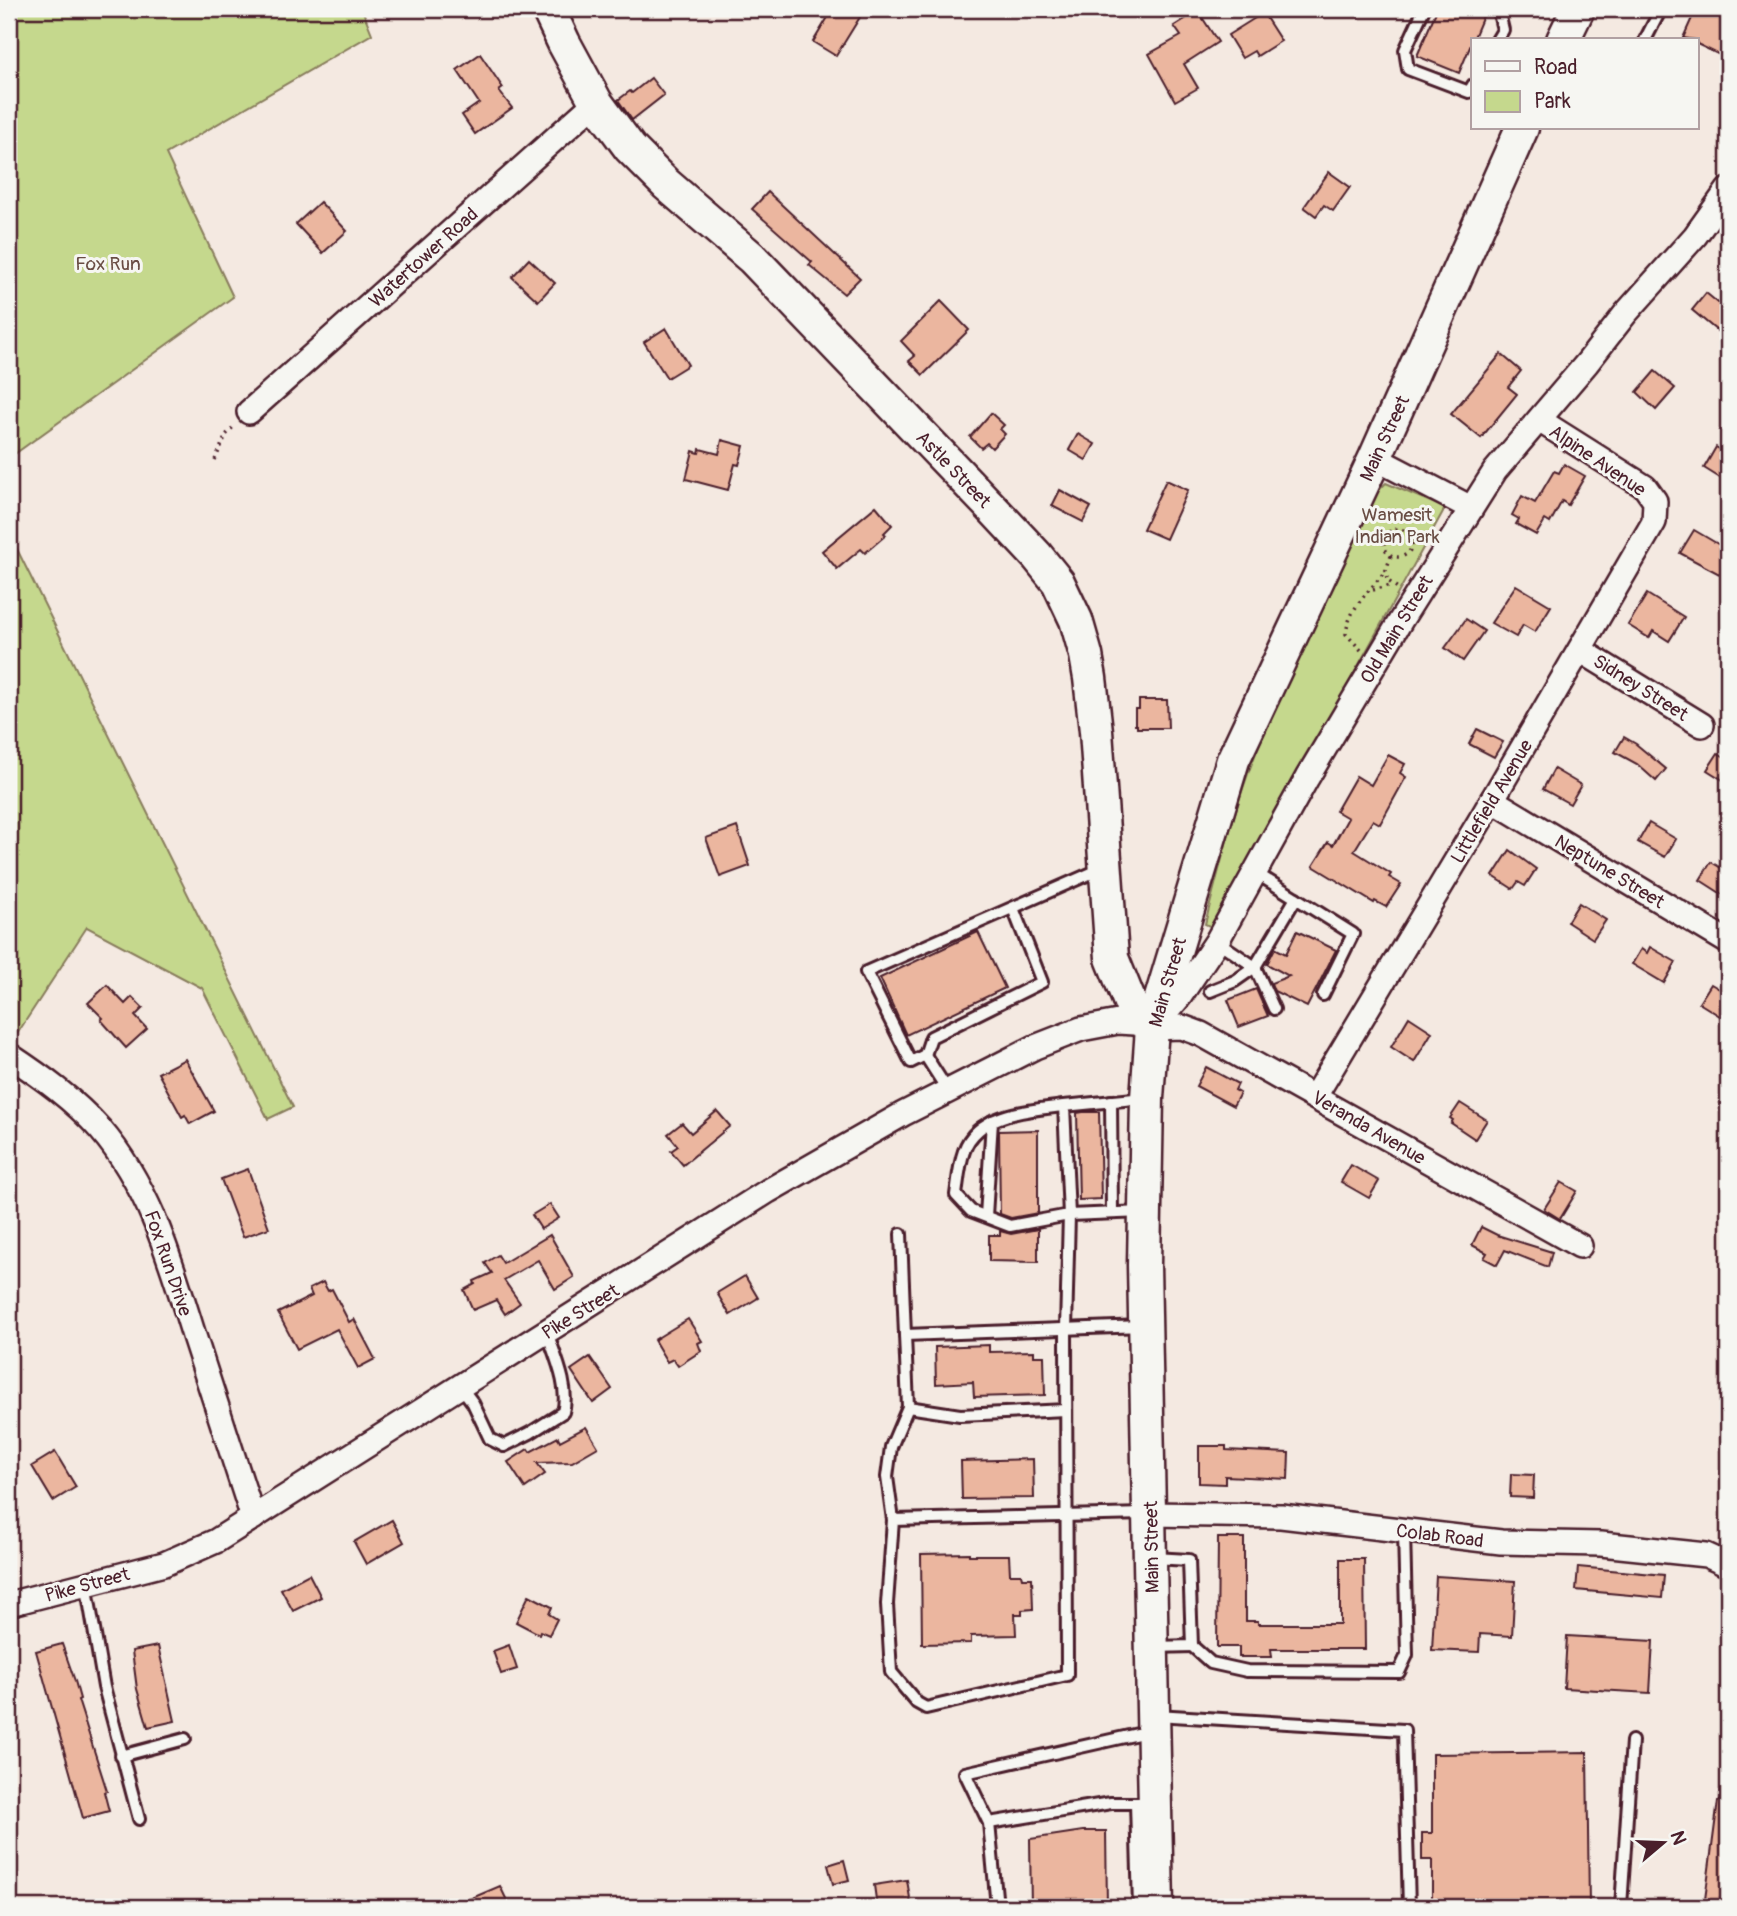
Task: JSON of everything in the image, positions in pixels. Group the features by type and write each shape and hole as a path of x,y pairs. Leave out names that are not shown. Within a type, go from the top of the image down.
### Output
{"main road":[{"name":"Astle Street","path":"548,9 596,102 616,131 647,166 752,258 991,507 1058,582 1071,607 1086,655 1095,717 1112,958 1132,1004 1152,1028"},
{"path":"1564,38 1578,9"},
{"name":"Main Street","path":"1157,1907 1145,1803 1153,1722 1145,1212 1147,1098 1152,1028 1233,760 1375,458 1521,130"}],"street":[{"name":"Watertower Road","path":"249,412 596,102"},
{"name":"Old Main Street","path":"1152,1028 1180,996 1217,941 1307,778 1495,471 1626,313 1713,215 1728,190"},
{"name":"Alpine Avenue","path":"1539,420 1645,487 1655,501"},
{"path":"1375,458 1471,508"},
{"name":"Littlefield Avenue","path":"1315,1096 1654,522 1655,501"},
{"name":"Sidney Street","path":"1580,650 1702,725"},
{"name":"Neptune Street","path":"1492,800 1728,942"},
{"name":"Pike Street","path":"9,1604 164,1564 216,1541 768,1191 869,1132 1035,1047 1081,1029 1118,1022 1152,1028"},
{"name":"Veranda Avenue","path":"1152,1028 1182,1027 1201,1034 1580,1246"},
{"name":"Fox Run Drive","path":"9,1055 56,1087 79,1107 107,1138 136,1181 162,1237 253,1518"},
{"name":"Colab Road","path":"1150,1514 1281,1516 1501,1542 1601,1544 1706,1555 1728,1565"}],"lane":[{"path":"1424,9 1405,50 1408,69 1469,92 1471,88"},
{"path":"1498,9 1503,30 1498,38"},
{"path":"1646,38 1661,9"},
{"path":"1013,908 1042,982 931,1037 925,1055 911,1062 866,972 1105,867"},
{"path":"1256,873 1353,934 1323,995"},
{"path":"1210,991 1235,981 1255,967 1296,898"},
{"path":"1217,941 1255,967 1274,1009"},
{"path":"925,1055 948,1091"},
{"path":"1145,1212 1069,1215 1010,1226 971,1211 956,1195 963,1152 971,1137 992,1121 1026,1111 1147,1098"},
{"path":"1111,1101 1112,1213"},
{"path":"901,1234 908,1407 891,1447 887,1477 893,1520 887,1604 891,1672 917,1703 926,1708 1068,1675 1066,1329 1069,1215 1064,1106"},
{"path":"986,1216 992,1121"},
{"path":"905,1335 1146,1326"},
{"path":"461,1387 473,1403 490,1439 504,1446 563,1412 565,1403 555,1354 547,1332"},
{"path":"908,1407 960,1415 1066,1410"},
{"path":"893,1520 1150,1514"},
{"path":"1152,1647 1192,1646 1211,1663 1247,1671 1399,1672 1407,1655 1404,1531"},
{"path":"1151,1558 1189,1560 1192,1646"},
{"path":"86,1583 103,1687 139,1819"},
{"path":"997,1907 989,1824 965,1773 1153,1722 1404,1730 1409,1907"},
{"path":"121,1756 184,1739"},
{"path":"1621,1907 1632,1741"},
{"path":"989,1824 1111,1803 1145,1803 1139,1907"}],"path":[{"path":"215,460 226,435 249,412"},
{"path":"1392,529 1408,531 1413,544 1400,557 1391,556 1384,550 1385,539 1392,529"},
{"path":"1377,660 1354,644 1346,634 1352,611 1386,570 1391,556"},
{"path":"1386,570 1387,580 1391,585 1415,598"},
{"path":"1371,590 1391,585"}],"green space":[{"name":"Fox Run","path":"13,9 362,9 372,34 166,154 233,297 9,458 9,13"},
{"name":"Wamesit Indian Park","path":"1386,483 1445,508 1214,928 1205,924 1249,771 1325,597 1375,494"},
{"path":"9,533 293,1107 268,1119 202,988 87,927 17,1034 9,1029"}],"building":[{"path":"833,9 846,9 860,17 836,56 813,42"},
{"path":"1437,9 1486,9 1474,38 1471,38 1471,45 1459,73 1417,56"},
{"path":"1696,9 1728,9 1728,59 1698,44 1698,38 1683,38"},
{"path":"1198,11 1218,42 1184,64 1198,88 1175,101 1149,54 1181,36 1174,26"},
{"path":"1263,13 1281,41 1257,56 1254,51 1242,58 1228,35"},
{"path":"480,54 503,88 499,91 512,108 475,134 462,115 479,103 457,70"},
{"path":"651,78 664,95 632,120 618,100"},
{"path":"1329,172 1350,187 1333,211 1324,205 1316,216 1304,207"},
{"path":"768,192 860,278 844,294 809,265 812,262 752,209"},
{"path":"320,202 347,231 323,253 296,224"},
{"path":"529,259 555,283 538,301 512,277"},
{"path":"1706,293 1728,311 1728,340 1692,310"},
{"path":"941,301 969,330 923,375 909,361 915,356 901,341"},
{"path":"666,328 688,365 667,378 644,342"},
{"path":"1501,354 1521,371 1508,387 1517,394 1481,438 1451,414"},
{"path":"1655,371 1675,388 1656,410 1637,392"},
{"path":"991,413 1004,425 1000,429 1005,434 992,448 987,443 981,448 970,437"},
{"path":"1078,434 1095,444 1086,460 1069,450"},
{"path":"722,440 744,446 739,465 735,464 728,490 686,479 693,451 699,453 700,449 719,454"},
{"path":"1716,447 1728,454 1728,483 1704,468"},
{"path":"1564,464 1585,476 1568,505 1562,501 1550,523 1545,520 1536,535 1516,524 1519,519 1512,515 1522,496 1535,503 1554,471 1559,473"},
{"path":"1166,480 1188,490 1166,539 1143,529"},
{"path":"1060,490 1091,507 1083,522 1052,506"},
{"path":"876,506 892,525 884,533 886,535 865,553 861,549 837,569 822,551"},
{"path":"1694,530 1728,550 1728,567 1723,576 1680,553"},
{"path":"1516,585 1551,606 1535,632 1523,625 1516,637 1491,623"},
{"path":"1647,594 1684,617 1669,641 1653,631 1649,638 1628,625"},
{"path":"1466,619 1484,631 1463,661 1445,648"},
{"path":"1139,700 1167,700 1168,728 1137,728 1135,709 1139,709"},
{"path":"1477,729 1503,742 1494,757 1469,744"},
{"path":"1624,737 1666,769 1656,781 1637,764 1615,752"},
{"path":"1718,753 1728,759 1728,771 1723,780 1707,770"},
{"path":"1388,755 1405,764 1400,773 1406,777 1380,824 1373,820 1354,851 1391,874 1389,877 1401,884 1386,907 1375,901 1374,903 1313,866 1328,842 1333,845 1348,818 1336,811 1356,776 1371,785"},
{"path":"1554,769 1581,785 1570,804 1543,789"},
{"path":"1649,823 1676,839 1665,857 1638,842"},
{"path":"737,827 750,866 720,877 706,838"},
{"path":"1510,850 1536,869 1525,886 1518,882 1513,889 1493,876"},
{"path":"1711,862 1728,872 1728,898 1700,880"},
{"path":"1579,903 1606,920 1593,939 1567,922"},
{"path":"1297,931 1336,950 1307,1007 1274,991 1271,983 1289,976 1267,964 1275,948 1286,954"},
{"path":"978,932 1005,988 906,1035 880,978"},
{"path":"1650,947 1676,962 1664,983 1632,964 1641,949 1647,953"},
{"path":"1711,984 1728,994 1728,1021 1699,1003"},
{"path":"107,985 125,1004 132,997 143,1008 135,1016 147,1029 126,1048 88,1003"},
{"path":"1256,989 1268,1016 1239,1027 1228,1000"},
{"path":"1409,1017 1432,1032 1414,1062 1391,1047"},
{"path":"185,1059 214,1111 190,1124 185,1115 182,1117 158,1073"},
{"path":"1206,1067 1238,1084 1235,1090 1240,1093 1233,1106 1196,1086"},
{"path":"1460,1103 1487,1120 1475,1139 1451,1123 1453,1120 1450,1118"},
{"path":"717,1111 730,1126 683,1165 671,1151 678,1146 668,1134 682,1123 691,1133"},
{"path":"1099,1112 1101,1199 1079,1200 1077,1113"},
{"path":"1038,1130 1038,1213 1011,1218 1000,1214 999,1131"},
{"path":"1351,1165 1379,1181 1369,1198 1341,1182"},
{"path":"248,1169 269,1228 243,1237 221,1179"},
{"path":"1561,1182 1577,1191 1560,1219 1544,1209"},
{"path":"550,1204 559,1218 541,1229 532,1215"},
{"path":"1481,1227 1497,1235 1552,1252 1548,1267 1505,1250 1497,1265 1484,1258 1487,1253 1472,1245"},
{"path":"1038,1229 1038,1262 989,1261 989,1235 1000,1235 1000,1231 1011,1234"},
{"path":"550,1235 574,1277 555,1289 538,1260 504,1280 520,1303 505,1314 496,1300 473,1310 464,1290 475,1284 474,1281 492,1273 485,1263 498,1255 503,1263"},
{"path":"745,1276 758,1298 730,1315 717,1293"},
{"path":"323,1282 328,1291 332,1289 349,1322 354,1319 375,1359 358,1368 337,1329 297,1349 278,1313 312,1296 309,1289"},
{"path":"688,1319 702,1341 698,1343 701,1351 678,1366 673,1359 667,1362 654,1340"},
{"path":"989,1345 989,1352 1034,1351 1034,1356 1044,1356 1045,1395 974,1397 973,1382 936,1384 935,1347"},
{"path":"590,1357 612,1389 593,1403 571,1370"},
{"path":"586,1427 598,1447 572,1462 537,1463 545,1474 525,1488 508,1462 528,1449 530,1452 558,1437 560,1441"},
{"path":"1199,1446 1289,1453 1288,1479 1225,1476 1225,1484 1199,1483"},
{"path":"55,1452 76,1487 53,1501 32,1466"},
{"path":"1033,1459 1034,1498 962,1499 961,1461"},
{"path":"1511,1474 1534,1475 1533,1498 1510,1497"},
{"path":"392,1520 404,1542 366,1564 354,1542"},
{"path":"1218,1538 1244,1538 1246,1621 1258,1621 1258,1624 1340,1624 1340,1559 1364,1559 1365,1649 1271,1649 1272,1657 1239,1657 1239,1647 1217,1647"},
{"path":"921,1554 1009,1555 1010,1574 1032,1578 1033,1609 1015,1614 1016,1635 971,1636 971,1643 922,1644"},
{"path":"1578,1567 1664,1575 1662,1598 1576,1590"},
{"path":"309,1574 321,1597 293,1611 281,1589"},
{"path":"1436,1576 1515,1581 1512,1636 1480,1634 1479,1652 1432,1650"},
{"path":"529,1595 552,1607 549,1614 557,1619 549,1635 540,1631 539,1634 516,1622"},
{"path":"1567,1636 1653,1641 1650,1693 1564,1688"},
{"path":"62,1644 107,1791 104,1792 109,1811 83,1818 36,1651"},
{"path":"509,1645 517,1669 501,1674 493,1651"},
{"path":"158,1646 175,1721 148,1727 137,1689 132,1651"},
{"path":"1587,1752 1589,1907 1432,1907 1432,1860 1422,1860 1422,1833 1432,1833 1432,1754"},
{"path":"1718,1801 1728,1801 1728,1907 1704,1907"},
{"path":"1083,1831 1106,1831 1107,1907 1031,1907 1030,1839"},
{"path":"844,1860 849,1880 833,1884 828,1865"},
{"path":"907,1880 911,1904 877,1907 874,1885"},
{"path":"500,1886 510,1907 451,1907"}]}
